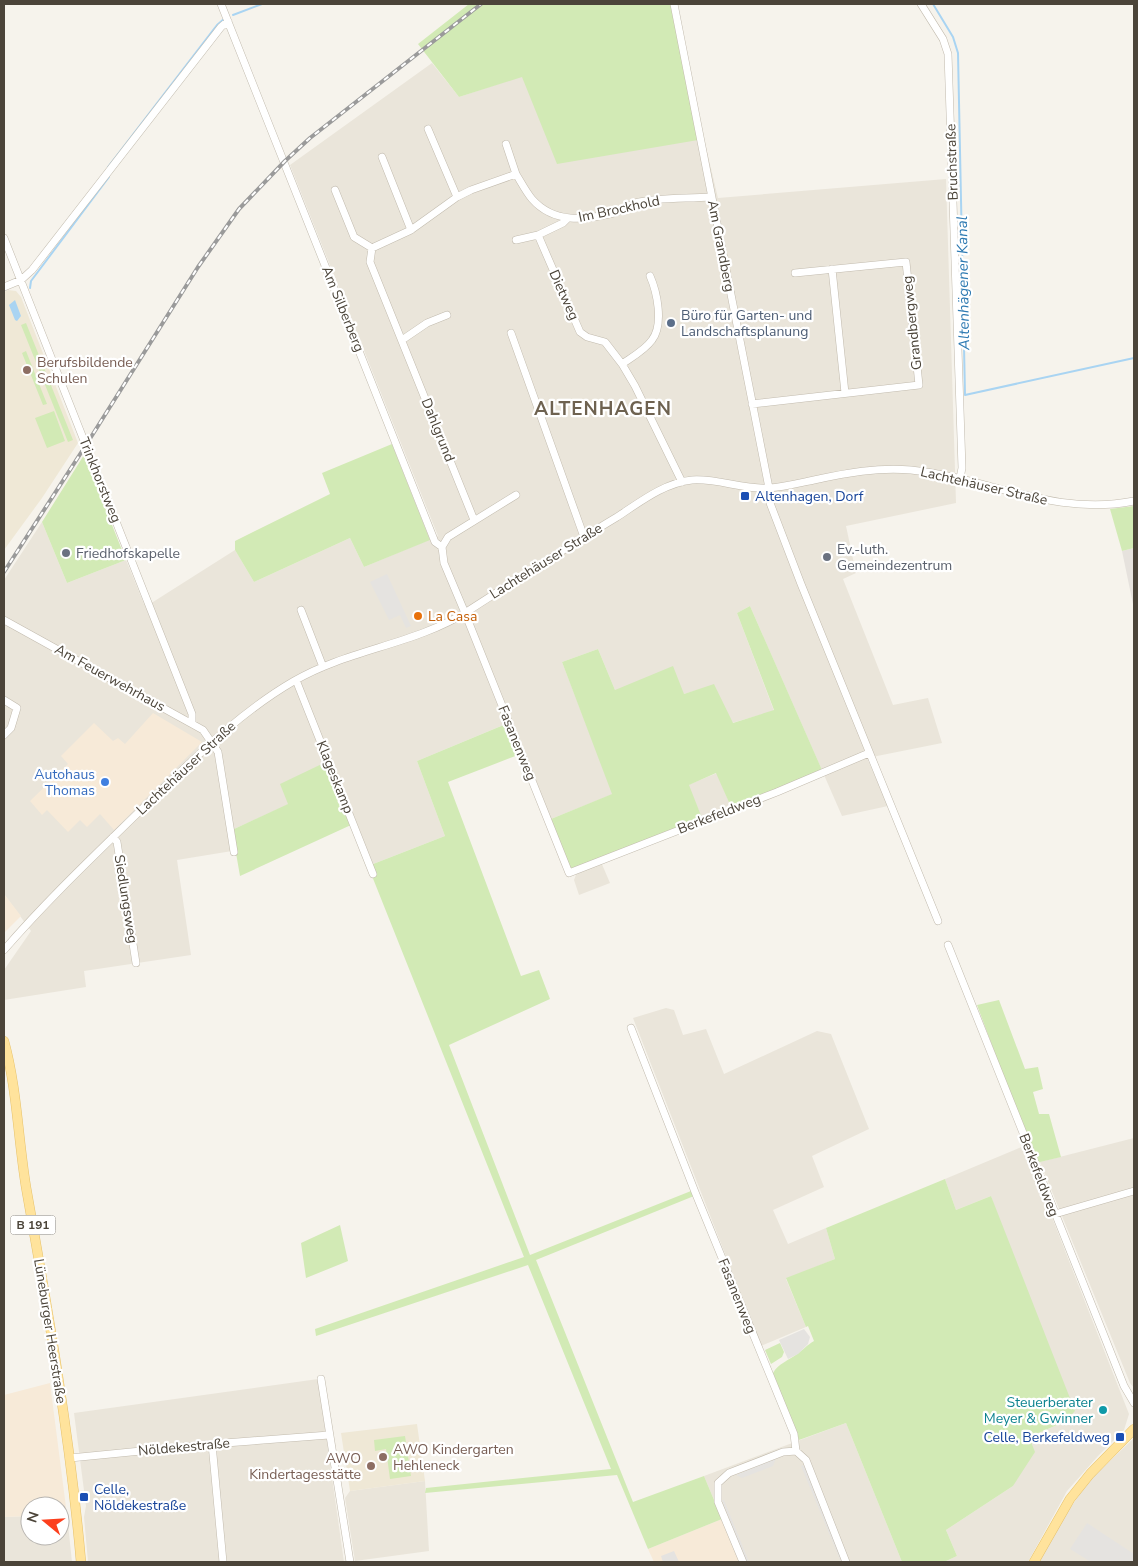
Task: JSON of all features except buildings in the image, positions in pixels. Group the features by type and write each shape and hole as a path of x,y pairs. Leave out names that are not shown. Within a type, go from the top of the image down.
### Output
{"main road":[{"name":"Lüneburger Heerstraße","path":"4,1041 15,1098 22,1163 70,1458 81,1562"},
{"path":"1034,1562 1070,1499 1090,1474 1134,1429"}],"street":[{"name":"Am Silberberg","path":"221,4 435,542 442,547 444,563 465,612"},
{"name":"Am Grandberg","path":"674,4 769,488"},
{"name":"Bruchstraße","path":"921,4 942,39 948,54 962,468 960,478"},
{"path":"4,287 21,280 32,270 221,26 228,21"},
{"path":"428,129 457,197"},
{"name":"Im Brockhold","path":"506,144 516,174 533,200 548,212 567,219 591,218 616,212 634,203 711,197"},
{"path":"382,157 411,230"},
{"path":"335,190 354,237 372,248 411,230 457,197 516,174"},
{"path":"516,240 538,235 563,224 567,219"},
{"name":"Dietweg","path":"538,235 580,332 587,337 605,342 622,364 635,386 682,482"},
{"name":"Trinkhorstweg","path":"4,238 192,714 192,723"},
{"name":"Dahlgrund","path":"372,248 370,262 474,520"},
{"name":"Grandbergweg","path":"752,404 919,385 906,262 795,273"},
{"path":"832,269 845,393"},
{"path":"622,364 653,339 658,325 657,293 650,276"},
{"path":"402,340 427,323 447,315"},
{"path":"511,333 584,536"},
{"name":"Lachtehäuser Straße","path":"4,950 52,898 113,837 212,741 252,709 296,680 323,667 440,626 584,536 662,490 682,482 701,480 744,487 769,488 848,473 888,469 914,470 960,478 1032,498 1060,503 1107,505 1134,501"},
{"path":"769,488 770,503 938,921"},
{"path":"442,547 448,537 516,495"},
{"path":"301,610 323,667"},
{"name":"Fasanenweg","path":"465,612 568,873"},
{"name":"Am Feuerwehrhaus","path":"4,620 192,723 212,741"},
{"name":"Klageskamp","path":"296,680 374,874"},
{"path":"4,700 17,708 11,728 4,735"},
{"path":"212,741 218,752 234,852"},
{"name":"Berkefeldweg","path":"568,873 768,795 869,753"},
{"name":"Siedlungsweg","path":"113,837 118,842 136,963"},
{"name":"Berkefeldweg","path":"948,945 1124,1386 1134,1403"},
{"name":"Fasanenweg","path":"631,1028 695,1192 794,1434 796,1451 806,1460 846,1562"},
{"path":"1055,1214 1134,1191"},
{"path":"321,1379 350,1562"},
{"name":"Nöldekestraße","path":"70,1458 329,1435"},
{"path":"212,1444 223,1562"},
{"path":"743,1562 718,1502 718,1483 729,1473 782,1452 796,1451"}],"shaded area":[{"path":"432,63 459,97 522,76 704,139 718,198 946,179 956,503 846,526 856,573 843,579 893,705 928,698 942,743 867,758 888,806 842,816 750,606 737,613 774,711 732,723 714,685 684,694 615,690 598,649 562,662 613,794 551,819 513,721 417,761 445,836 373,864 340,781 232,830 232,851 177,860 191,955 84,971 86,987 4,1000 4,970 31,931 4,894 4,580 42,522 67,583 126,560 144,604 153,602 235,550 254,582 350,538 364,567 438,536 290,165"},
{"name":"Berufsbildende Schulen","path":"8,290 16,291 21,297 78,443 42,498 4,550 4,292"},
{"path":"1134,548 1134,609 1122,551"},
{"path":"387,574 411,626 406,628 400,615 389,620 370,582"},
{"name":"Autohaus Thomas","path":"153,713 202,742 114,830 100,814 87,827 80,820 68,832 47,810 42,815 30,801 68,764 61,756 94,723 113,741 118,738 125,744"},
{"path":"717,773 731,807 702,818 688,785"},
{"path":"601,862 610,883 579,895 574,880 577,872"},
{"path":"4,894 21,916 4,933"},
{"path":"666,1008 674,1010 683,1035 706,1029 724,1074 817,1031 831,1034 869,1129 812,1156 824,1187 773,1210 788,1244 826,1228 835,1259 786,1279 806,1327 761,1346 633,1018"},
{"path":"1134,1138 1134,1388 1130,1383 1040,1162"},
{"path":"1024,1146 1129,1414 1124,1430 1067,1491 1028,1562 944,1562 957,1556 946,1530 1013,1486 1029,1437 1064,1422 991,1196 956,1210 945,1179"},
{"path":"804,1329 810,1337 808,1344 798,1354 788,1359 779,1340"},
{"path":"318,1379 344,1562 88,1562 84,1517 86,1506 74,1413"},
{"path":"50,1383 65,1496 20,1496 20,1516 4,1517 4,1395"},
{"path":"846,1423 902,1562 740,1562 704,1476"},
{"name":"AWO Kindergarten Hehleneck","path":"417,1424 425,1481 350,1491 341,1433"},
{"path":"1134,1438 1134,1562 1039,1562 1064,1517 1089,1481"},
{"path":"776,1458 773,1466 742,1478 736,1475"},
{"path":"803,1465 843,1562 841,1562 801,1466"},
{"path":"425,1481 429,1551 355,1561 345,1498 350,1491"},
{"path":"722,1500 724,1500 749,1562 746,1562"},
{"path":"20,1516 20,1546 70,1546 70,1543 72,1562 4,1562 4,1517"},
{"path":"722,1519 740,1562 654,1562 648,1549"},
{"path":"1087,1523 1134,1554 1134,1562 1091,1562 1070,1549"},
{"path":"674,1551 679,1562 663,1562 661,1556"}],"green space":[{"path":"469,4 671,4 704,139 557,164 522,77 459,97 418,44"},
{"path":"26,323 73,440 68,442 21,325"},
{"path":"26,351 47,404 43,405 22,353"},
{"path":"54,411 65,441 47,448 35,418"},
{"path":"392,444 430,540 364,567 350,538 254,582 235,550 235,541 330,494 322,473"},
{"path":"84,455 126,560 67,583 42,522"},
{"path":"1134,506 1134,548 1122,551 1110,509"},
{"path":"750,606 822,770 731,807 716,773 689,785 702,818 570,869 551,819 612,794 562,662 598,649 615,690 673,666 684,694 714,684 733,723 774,710 737,613"},
{"path":"506,724 518,755 448,782 521,976 539,970 550,999 449,1045 530,1255 691,1191 694,1196 536,1260 633,1502 704,1476 722,1519 648,1549 617,1475 425,1493 426,1488 611,1469 528,1265 316,1336 315,1329 524,1257 368,866 445,836 417,761"},
{"path":"326,762 351,825 240,876 232,830 288,804 280,784"},
{"path":"999,1000 1025,1069 1038,1067 1043,1089 1033,1092 1039,1114 1049,1114 1061,1157 1036,1163 977,1005"},
{"path":"945,1179 956,1210 991,1196 1075,1411 1064,1422 1029,1437 1035,1452 1013,1486 946,1530 957,1556 944,1562 902,1562 846,1423 799,1440 773,1373 814,1341 808,1326 806,1327 786,1278 835,1259 826,1228"},
{"path":"340,1225 348,1261 306,1278 301,1243"},
{"path":"780,1343 784,1352 782,1357 771,1364 765,1350"},
{"path":"405,1436 411,1476 390,1479 386,1449 375,1451 374,1440"}],"water":[{"path":"15,300 21,316 17,321 9,305"}],"waterway":[{"path":"233,15 262,4"},
{"name":"Altenhägener Kanal","path":"933,4 953,37 958,53 965,395 1134,358"},
{"path":"108,167 217,25 224,19"},
{"path":"30,288 31,281 109,177"}],"railway":[{"path":"4,572 198,267 239,209 310,138 481,4"}],"place":[{"name":"Büro für Garten- und Landschaftsplanung","path":"671,323"},
{"name":"Berufsbildende Schulen","path":"27,370"},
{"name":"Altenhagen, Dorf","path":"745,496"},
{"name":"Friedhofskapelle","path":"66,553"},
{"name":"Ev.-luth. Gemeindezentrum","path":"827,557"},
{"name":"La Casa","path":"418,616"},
{"name":"Autohaus Thomas","path":"105,782"},
{"name":"Steuerberater Meyer & Gwinner","path":"1103,1410"},
{"name":"Celle, Berkefeldweg","path":"1120,1437"},
{"name":"AWO Kindergarten Hehleneck","path":"383,1457"},
{"name":"AWO Kindertagesstätte","path":"371,1466"},
{"name":"Celle, Nöldekestraße","path":"84,1497"}],"district":[{"name":"ALTENHAGEN","path":"603,409"}]}
